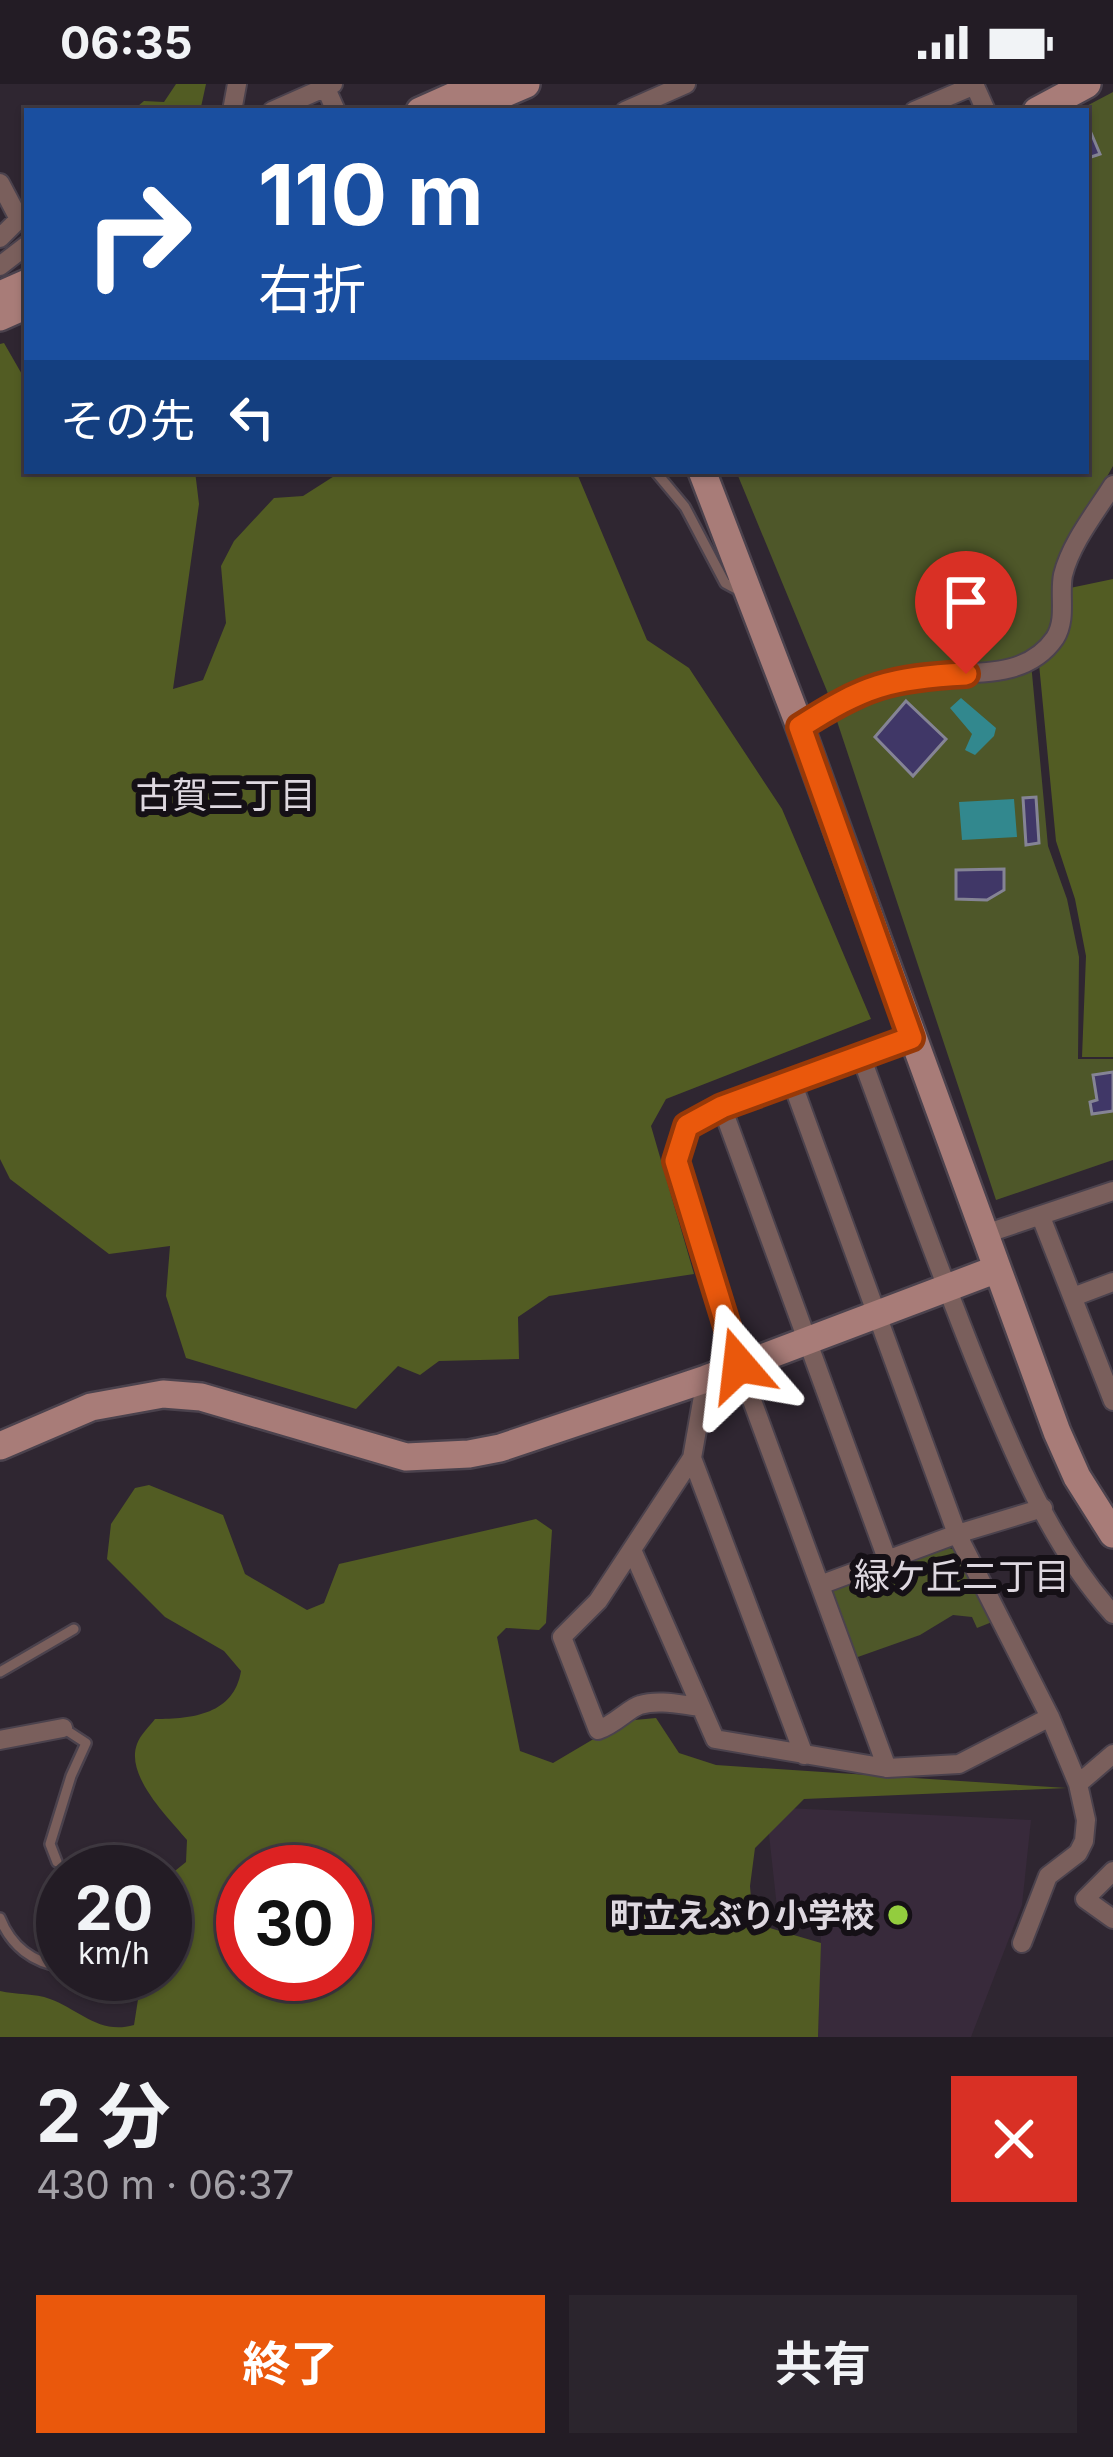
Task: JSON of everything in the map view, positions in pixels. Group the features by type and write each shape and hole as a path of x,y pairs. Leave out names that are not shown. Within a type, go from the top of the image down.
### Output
{"street":[{"path":"427,108 481,84"},
{"path":"471,108 526,84"},
{"path":"633,108 686,84"},
{"path":"921,108 974,84"},
{"path":"278,108 327,85"},
{"path":"1042,108 1080,86"},
{"path":"0,183 19,219 0,238"},
{"path":"0,266 24,247"},
{"path":"703,474 1076,1477 1113,1534"},
{"path":"800,727 854,693 909,677 966,674 1034,662 1058,634 1064,575 1083,532 1113,485"},
{"path":"887,1768 739,1365 676,1161 687,1126 722,1107 911,1038"},
{"path":"862,1059 1012,1452 1070,1557 1113,1614"},
{"path":"792,1082 957,1534 1050,1717 1078,1784 1084,1841 1078,1853 1048,1876 1022,1943"},
{"path":"722,1107 887,1559"},
{"path":"985,1234 1113,1191"},
{"path":"1041,1217 1108,1370 1113,1401"},
{"path":"0,1446 91,1407 164,1394 201,1397 406,1457 470,1454 706,1379 998,1269"},
{"path":"1073,1297 1113,1282"},
{"path":"701,1707 636,1705 618,1723 598,1730 562,1637 598,1601 692,1458 706,1379"},
{"path":"692,1458 804,1755"},
{"path":"820,1585 1043,1508"},
{"path":"633,1552 715,1739 887,1768 959,1764 1050,1717"},
{"path":"0,1740 63,1728"},
{"path":"1078,1784 1113,1754"},
{"path":"1113,1871 1084,1899 1113,1919"}],"lane":[{"path":"658,474 685,507 725,583 748,595 754,613"},
{"path":"0,1672 74,1629"},
{"path":"50,1845 86,1743 63,1728"},
{"path":"0,1918 14,1944 36,1957"}],"shaded area":[{"name":"町立えぶり小学校","path":"766,1807 1031,1820 1022,1905 971,2037 818,2037 821,1931 779,1926"}],"green space":[{"path":"176,84 206,84 200,108 136,108 144,101 164,102"},
{"path":"1113,92 1113,466 1053,572 1048,633 1030,652 1048,846 1067,899 1079,957 1078,1059 1113,1059 1113,1160 996,1200 827,691 737,474 1089,474 1089,108 1083,108"},
{"path":"4,343 24,378 24,474 195,474 199,504 173,689 203,680 226,623 221,566 234,541 274,498 303,496 337,474 577,474 647,640 689,668 782,809 871,1019 666,1099 651,1126 694,1274 549,1296 518,1317 519,1359 439,1361 420,1375 398,1366 356,1409 186,1358 166,1296 170,1246 109,1254 10,1179 0,1159 0,344"},
{"path":"1113,579 1113,1057 1082,1057 1086,956 1075,899 1056,841 1039,664 1067,637 1070,588"},
{"path":"149,1485 223,1515 245,1574 307,1610 324,1603 339,1564 536,1519 552,1530 546,1623 539,1630 506,1628 497,1637 520,1751 553,1763 624,1721 656,1718 679,1753 716,1765 1067,1788 804,1799 755,1848 750,1886 753,1923 821,1943 818,2037 0,2037 0,1991 54,2001 110,2027 134,2025 138,2001 192,2001 192,1845 187,1845 143,1782 135,1756 137,1744 155,1719 183,1718 221,1705 230,1697 241,1671 224,1651 165,1617 107,1559 111,1524 135,1488"},
{"path":"946,1547 959,1551 992,1622 977,1628 972,1617 953,1615 920,1635 855,1658 830,1596 833,1588"}],"water":[{"path":"961,698 996,728 975,755 965,750 972,734 950,708"},
{"path":"1014,799 1017,837 962,840 959,802"}],"building":[{"path":"1089,128 1100,154 1089,158"},
{"path":"906,701 946,739 913,776 875,737"},
{"path":"1036,797 1039,843 1026,845 1023,798"},
{"path":"1004,869 1004,890 987,900 956,899 956,870"},
{"path":"1113,1072 1113,1111 1092,1114 1090,1102 1097,1100 1093,1075"}],"place":[{"name":"町立えぶり小学校","path":"898,1915"}],"district":[{"name":"古賀三丁目","path":"226,795"},
{"name":"緑ケ丘二丁目","path":"962,1576"}],"route":[{"path":"739,1365 676,1161 687,1126 722,1107 911,1038 800,727 854,693 909,677 966,674"}]}
